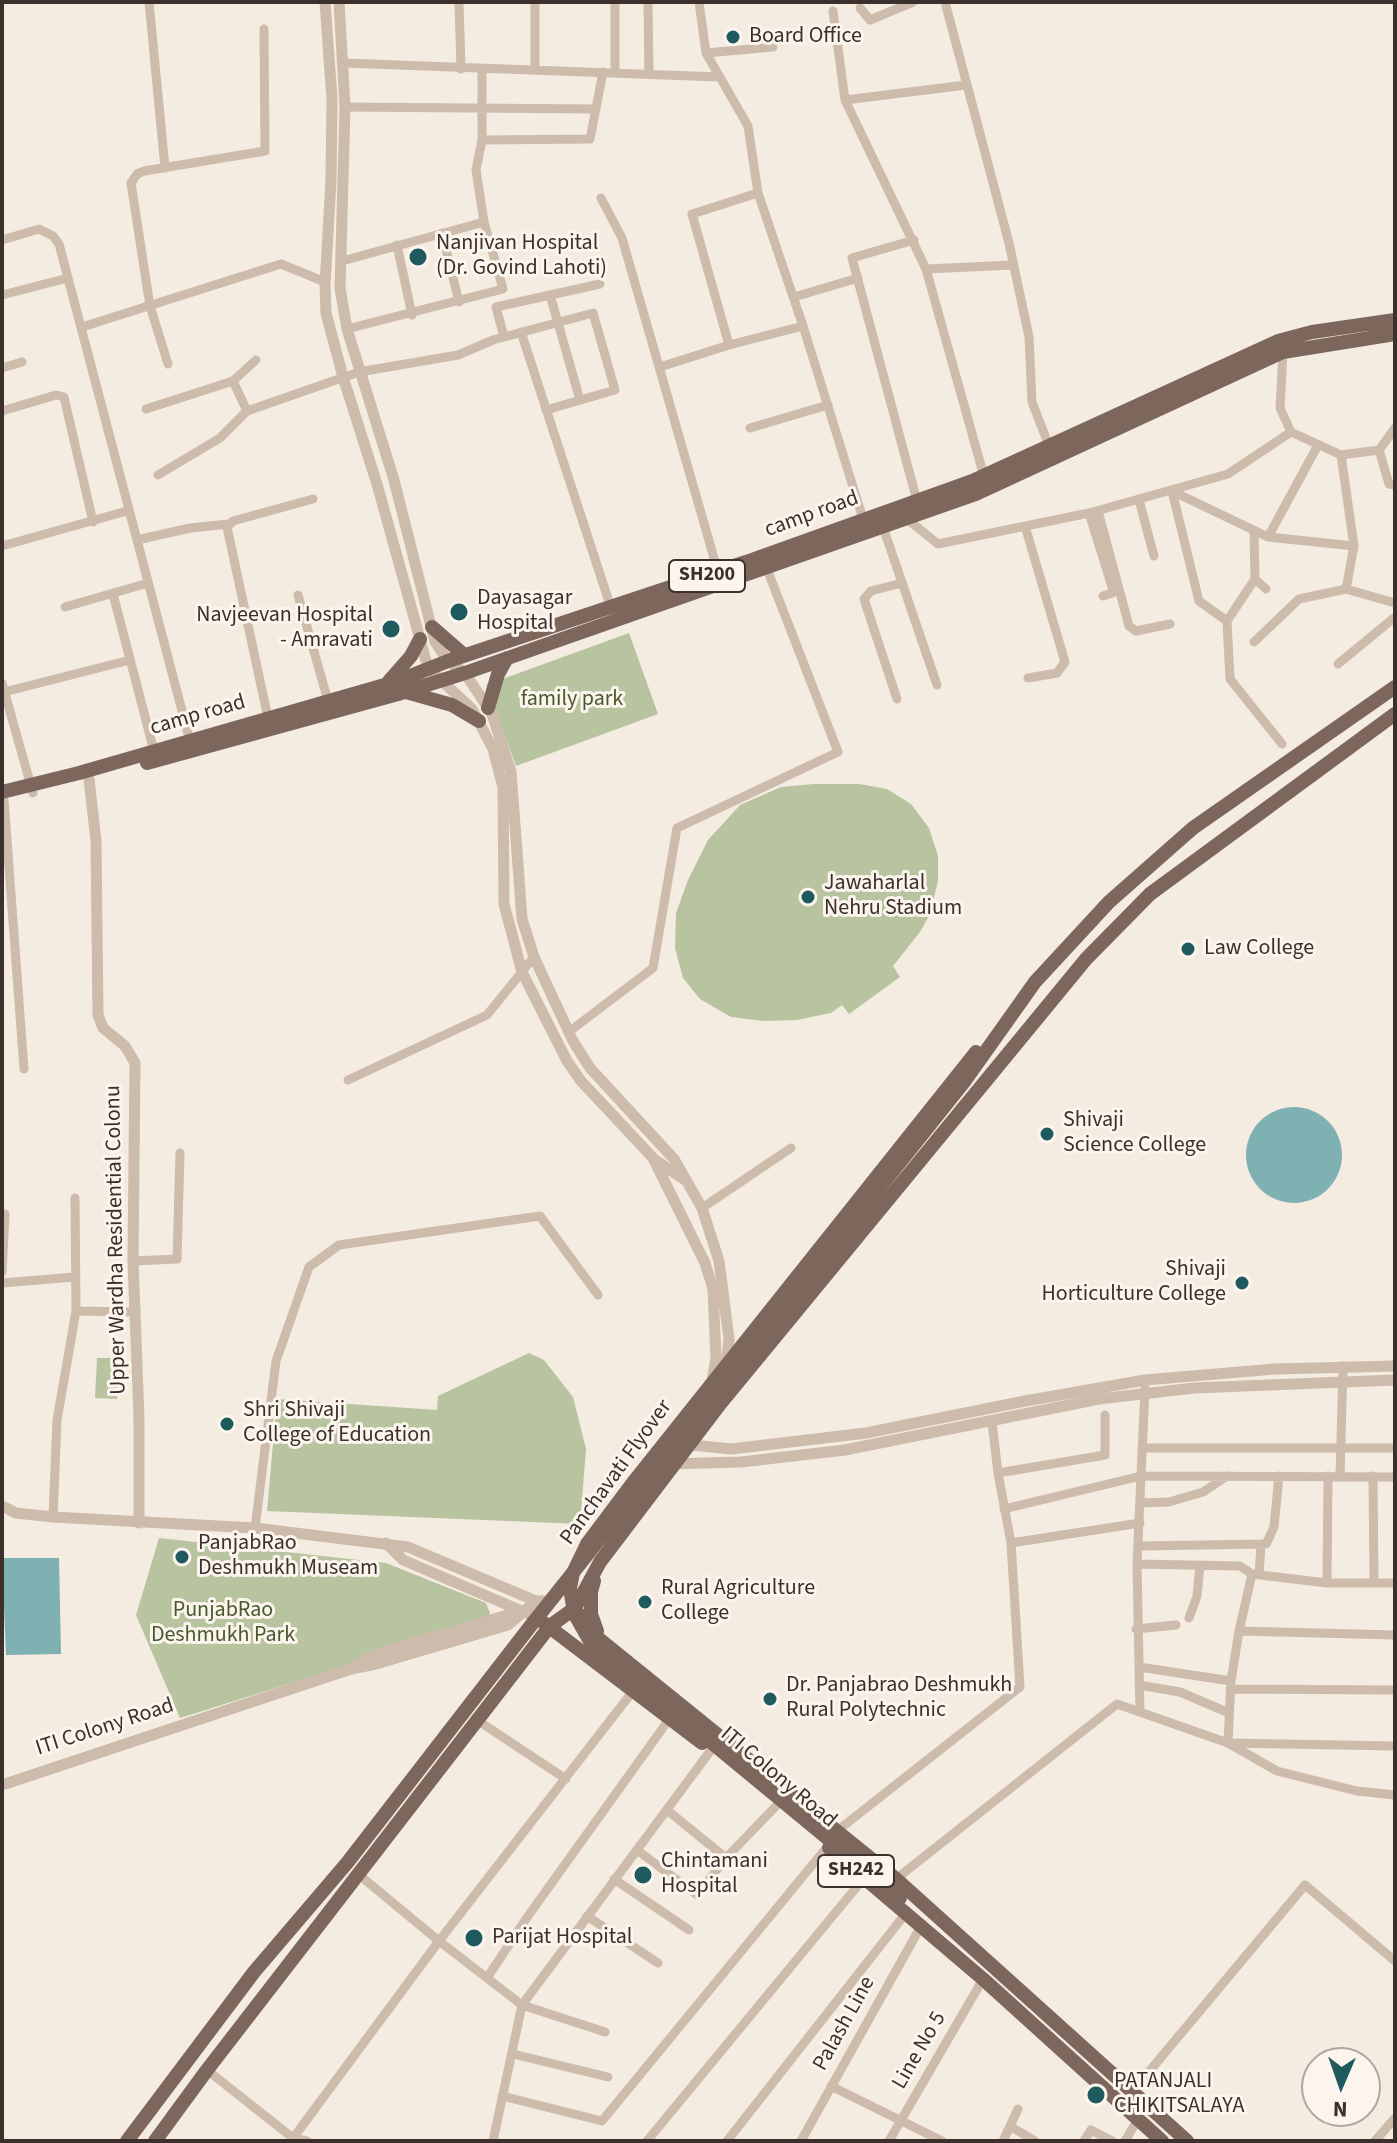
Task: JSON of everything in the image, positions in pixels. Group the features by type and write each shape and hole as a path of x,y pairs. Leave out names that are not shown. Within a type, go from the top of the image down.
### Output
{"main road":[{"name":"camp road","path":"3,797 386,684 464,655 865,526 883,527 907,519 1105,427 1278,341 1312,332 1395,320"},
{"name":"camp road","path":"32,789 89,779 465,673 767,569 917,501 986,482 1049,446 1105,427 1283,352 1395,334"},
{"path":"432,627 464,655"},
{"path":"386,684 405,664 420,639"},
{"path":"488,708 498,674 507,658"},
{"path":"685,1442 717,1383 964,1082 1035,982 1109,902 1193,828 1395,687"},
{"path":"406,691 452,705 479,721"},
{"path":"575,1608 600,1562 685,1442 720,1404 1114,927 1184,867 1395,714"},
{"name":"Panchavati Flyover","path":"913,1919 911,1908 900,1898 591,1643 574,1613 570,1588 573,1573 587,1544 976,1052 995,1038"},
{"path":"155,2141 358,1874 538,1613 668,1464"},
{"path":"599,1639 591,1614 591,1592 600,1562"},
{"path":"538,1613 575,1608"},
{"path":"538,1613 575,1608"},
{"path":"575,1608 599,1639"},
{"path":"127,2141 254,1972 462,1727 477,1720 538,1613"},
{"name":"ITI Colony Road","path":"538,1613 711,1750 913,1919 1162,2141"},
{"name":"SH242","path":"599,1639 896,1879 1187,2141"}],"street":[{"path":"149,2 165,168"},
{"path":"325,2 332,99 325,282 329,326 428,668 472,709 493,749 502,777 504,904 522,972 576,1075 654,1159 685,1181"},
{"path":"339,2 345,107 340,288 347,329 394,480 435,642 448,661 465,673 488,708 511,772 519,906 534,957 590,1068 670,1153 702,1208 719,1261 729,1348 717,1383"},
{"path":"459,2 461,69"},
{"path":"535,2 535,70"},
{"path":"615,2 615,72"},
{"path":"648,2 649,74"},
{"path":"699,2 706,53 748,126 758,193 794,297 865,526"},
{"path":"860,8 870,20 913,2"},
{"path":"945,2 1029,337 1032,402 1049,446"},
{"path":"833,11 845,100 926,269 986,482"},
{"path":"168,364 150,306 131,183 137,174 265,151 264,29"},
{"path":"706,53 773,47"},
{"path":"344,63 719,77"},
{"path":"347,329 412,315 503,289 484,222 476,166 482,140 482,69"},
{"path":"482,140 590,139 603,72"},
{"path":"845,100 966,85"},
{"path":"345,107 596,109"},
{"path":"729,345 692,214 758,193"},
{"path":"601,198 622,238 718,572"},
{"path":"342,261 484,222"},
{"path":"2,240 39,229 59,244 190,741"},
{"path":"442,233 459,302"},
{"path":"914,240 852,258 917,501"},
{"path":"397,245 412,315"},
{"path":"82,327 281,264 325,282"},
{"path":"926,269 1013,265"},
{"path":"2,295 68,278"},
{"path":"794,297 858,278"},
{"path":"504,337 496,307 600,284"},
{"path":"550,295 580,400"},
{"path":"158,475 220,438 247,411 359,372 458,355 504,337 593,313 615,390 546,410"},
{"path":"660,367 803,326"},
{"path":"521,332 611,608"},
{"path":"1283,352 1280,408 1291,432 1341,455 1379,450 1395,428"},
{"path":"146,409 233,381 256,360"},
{"path":"2,368 22,362"},
{"path":"233,381 247,411"},
{"path":"2,411 56,395 64,397 93,522"},
{"path":"750,428 828,405"},
{"path":"907,519 938,544 1093,512 1228,474 1291,432"},
{"path":"1268,537 1318,445"},
{"path":"1379,450 1389,484 1395,485"},
{"path":"1341,455 1354,546 1346,589"},
{"path":"1172,491 1268,537 1354,546"},
{"path":"1172,491 1199,601 1227,621"},
{"path":"137,540 190,528 229,524 313,499"},
{"path":"1139,500 1154,556"},
{"path":"2,546 127,511"},
{"path":"1093,512 1113,590 1103,596"},
{"path":"1093,512 1129,626 1136,631 1170,624"},
{"path":"229,524 227,531 268,718"},
{"path":"1025,526 1065,662 1057,673 1028,678"},
{"path":"883,527 937,685"},
{"path":"1254,531 1255,579 1227,621 1230,679 1282,744"},
{"path":"570,1031 653,968 677,828 838,752 767,569"},
{"path":"1255,579 1266,589"},
{"path":"65,607 148,583"},
{"path":"897,699 864,599 871,591 902,583"},
{"path":"1254,642 1299,599 1346,589 1395,603"},
{"path":"113,594 154,751"},
{"path":"298,595 328,701"},
{"path":"1338,664 1395,617"},
{"path":"32,789 3,688 130,660"},
{"name":"Upper Wardha Residential Colonu","path":"89,779 96,841 98,1015 103,1028 125,1046 135,1063 133,1261 139,1418 139,1523"},
{"path":"3,797 24,1069"},
{"path":"348,1080 487,1015 534,957"},
{"path":"702,1208 791,1148"},
{"path":"133,1261 177,1259 180,1153"},
{"path":"654,1159 701,1253 713,1289 720,1404"},
{"path":"53,1517 57,1420 76,1311 75,1198"},
{"path":"2,1272 5,1214"},
{"path":"255,1528 276,1361 309,1267 339,1245 540,1216 598,1295"},
{"path":"2,1283 75,1277"},
{"path":"76,1311 136,1312"},
{"path":"1340,1476 1343,1366"},
{"path":"685,1442 731,1449 866,1433 1145,1380 1275,1369 1395,1366"},
{"path":"1140,1712 1136,1629 1145,1380"},
{"path":"668,1464 741,1462 845,1450 1099,1399 1194,1388 1395,1380"},
{"path":"998,1473 1105,1455 1105,1415"},
{"path":"932,1420 935,1432"},
{"path":"837,1831 1020,1687 1011,1543 992,1422"},
{"path":"1142,1448 1395,1448"},
{"path":"1004,1509 1141,1476 1395,1477"},
{"path":"1141,1503 1169,1502 1203,1492 1227,1476"},
{"path":"1139,1546 1266,1544 1274,1527 1279,1476"},
{"path":"1327,1583 1328,1476"},
{"path":"1373,1476 1374,1583"},
{"path":"2,1506 16,1513 53,1517 255,1528 408,1547 538,1613"},
{"path":"1011,1543 1140,1523"},
{"path":"1228,1743 1230,1685 1239,1631 1256,1574 1261,1544"},
{"path":"1137,1564 1240,1566 1256,1574 1327,1583 1395,1583"},
{"path":"1189,1618 1197,1596 1200,1565"},
{"name":"ITI Colony Road","path":"2,1785 351,1669 508,1625 538,1613"},
{"path":"1136,1629 1176,1625"},
{"path":"1239,1631 1395,1635"},
{"path":"1139,1667 1230,1685 1395,1690"},
{"path":"1139,1685 1180,1692 1229,1713"},
{"path":"292,2139 439,1941 633,1691"},
{"path":"896,1879 1117,1704 1228,1743 1277,1771 1357,1791 1395,1795"},
{"path":"487,1978 670,1718"},
{"path":"477,1720 566,1779"},
{"path":"1228,1743 1395,1746"},
{"path":"506,2141 493,2139 522,2005 711,1750"},
{"path":"637,1850 697,1895 726,1858 777,1805"},
{"path":"667,1810 726,1858"},
{"path":"502,2096 602,2121 827,1847"},
{"path":"358,1874 522,2005 605,2032"},
{"path":"647,2141 864,1878"},
{"path":"614,1879 689,1930"},
{"path":"1122,2104 1305,1885 1395,1961"},
{"path":"587,1916 658,1963"},
{"path":"727,2141 913,1919"},
{"name":"Palash Line","path":"801,2141 913,1919"},
{"name":"Line No 5","path":"889,2141 983,1979"},
{"path":"513,2054 608,2077"},
{"path":"207,2070 292,2139 307,2141"},
{"path":"831,2086 936,2140"},
{"path":"1003,2141 1018,2109"},
{"path":"1375,2141 1395,2118"},
{"path":"1125,2141 1138,2119"},
{"path":"1010,2126 1035,2141"},
{"path":"1084,2141 1091,2130 1112,2141"}],"green space":[{"name":"family park","path":"629,633 658,714 516,766 486,685"},
{"name":"Jawaharlal Nehru Stadium","path":"859,784 887,789 911,804 929,828 938,856 938,881 930,914 893,966 900,977 849,1014 842,1005 831,1013 797,1020 763,1021 731,1017 700,999 683,978 675,948 676,913 708,840 740,805 781,787"},
{"path":"529,1353 544,1360 573,1397 586,1449 580,1524 267,1511 277,1399 437,1410 438,1396"},
{"path":"97,1358 119,1358 117,1399 95,1398"},
{"name":"PunjabRao Deshmukh Park","path":"159,1538 386,1563 486,1603 490,1613 486,1622 180,1718 136,1615"}],"water":[{"path":"1294,1107 1312,1111 1328,1121 1338,1137 1342,1155 1338,1173 1328,1189 1312,1199 1294,1203 1276,1199 1260,1189 1250,1173 1246,1155 1250,1137 1260,1121 1276,1111"},
{"path":"2,1558 59,1558 61,1654 6,1655"}],"place":[{"name":"Board Office","path":"733,37"},
{"name":"Nanjivan Hospital (Dr. Govind Lahoti)","path":"418,257"},
{"name":"Dayasagar Hospital","path":"459,612"},
{"name":"Navjeevan Hospital - Amravati","path":"391,629"},
{"name":"Jawaharlal Nehru Stadium","path":"808,897"},
{"name":"Law College","path":"1188,949"},
{"name":"Shivaji Science College","path":"1047,1134"},
{"name":"Shivaji Horticulture College","path":"1242,1283"},
{"name":"Shri Shivaji College of Education","path":"227,1424"},
{"name":"PanjabRao Deshmukh Museam","path":"182,1557"},
{"name":"Rural Agriculture College","path":"645,1602"},
{"name":"Dr. Panjabrao Deshmukh Rural Polytechnic","path":"770,1699"},
{"name":"Chintamani Hospital","path":"643,1875"},
{"name":"Parijat Hospital","path":"474,1938"},
{"name":"PATANJALI CHIKITSALAYA","path":"1096,2095"}]}
